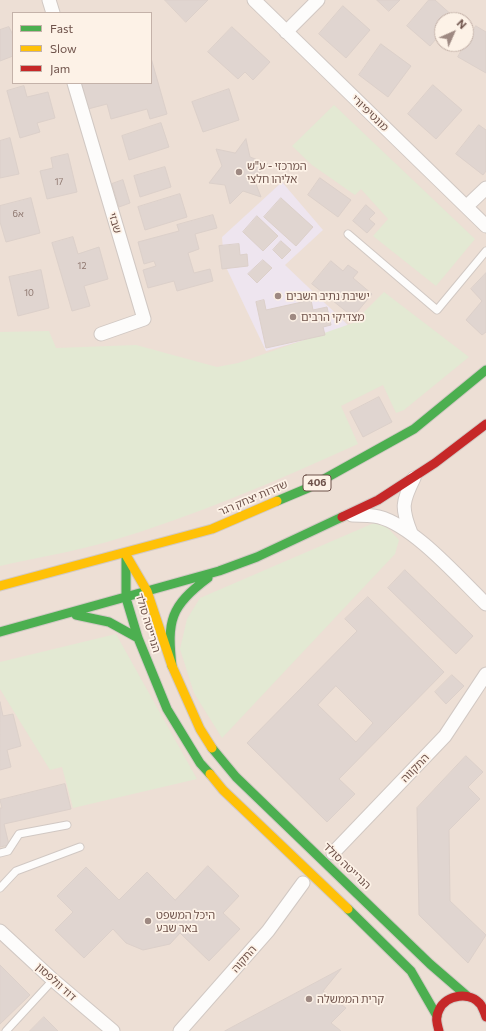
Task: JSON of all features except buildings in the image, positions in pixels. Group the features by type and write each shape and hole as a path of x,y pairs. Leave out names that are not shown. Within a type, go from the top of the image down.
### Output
{"main road":[{"name":"שדרות יצחק רגר","path":"0,586 212,529 308,488 414,429 486,370"},
{"path":"0,632 219,571 257,557 378,500 435,463 486,424"},
{"name":"הנרייטה סולד","path":"126,553 147,591 172,666 200,729 214,752 430,964 467,996 481,1004 486,1014"},
{"name":"הנרייטה סולד","path":"126,553 126,598 138,638 167,709 200,763 223,790 411,971 437,1016"},
{"path":"172,666 169,634 174,617 183,600 192,589 219,571"},
{"path":"68,614 93,616 111,621 125,628 138,638"},
{"path":"438,1030 437,1016 443,1004 448,999 460,995 467,996"}],"street":[{"path":"50,0 53,12"},
{"name":"מונטיפיורי","path":"254,0 486,226"},
{"path":"286,32 318,0"},
{"name":"שבזי","path":"74,84 144,319 101,334"},
{"path":"467,206 486,188"},
{"path":"411,533 403,504 414,476"},
{"path":"346,515 379,517 393,522 411,533 486,604"},
{"name":"התקווה","path":"333,853 445,736 486,674"},
{"name":"התקוה","path":"180,1031 268,932 303,883"},
{"name":"דוד וולפסון","path":"0,931 53,980 113,1031"}],"lane":[{"path":"348,234 437,310 486,251"},
{"path":"0,853 8,851 19,834 67,825"},
{"path":"0,888 16,871 80,847"},
{"path":"6,1031 53,980"}],"shaded area":[{"path":"0,0 486,0 486,1031 0,1031"},
{"name":"ישיבת נתיב השבים","path":"282,182 323,230 285,265 350,327 266,351 224,263 222,237"}],"green space":[{"path":"334,105 475,239 436,286 373,236 388,219 361,189 355,195 312,165 292,146"},
{"path":"384,292 469,357 404,410 396,413 383,385 341,406 358,444 265,485 203,510 139,532 94,546 0,566 0,332 49,331 56,348 136,345 217,367 238,363 353,323"},
{"path":"374,523 387,527 399,540 395,554 222,738 194,693 180,649 187,619 200,598"},
{"path":"116,634 197,779 73,808 62,767 50,770 0,689 0,662"}],"traffic: fast":[{"path":"277,501 308,488 414,429 486,370"},
{"path":"0,632 219,571 257,557 342,517"},
{"path":"126,553 126,598 138,638 167,709 200,763 210,774"},
{"path":"172,666 170,637 174,616 186,597 208,578"},
{"path":"76,615 109,622 138,638"},
{"path":"212,748 236,777 430,964 467,996"},
{"path":"348,909 411,971 437,1016"}],"traffic: slow":[{"path":"0,586 212,529 277,501"},
{"path":"126,555 147,591 172,666 200,729 212,748"},
{"path":"210,774 223,790 348,909"}],"traffic: jam":[{"path":"342,517 378,500 435,463 486,424"},
{"path":"439,1031 437,1015 442,1005 447,1000 459,996 465,996 477,1001 485,1012 486,1017"}],"place":[{"name":"המרכזי - ע\"ש אליהו חלצי","path":"239,172"},
{"name":"ישיבת נתיב השבים","path":"278,296"},
{"name":"מצדיקי הרבים","path":"293,317"},
{"name":"היכל המשפט באר שבע","path":"148,921"},
{"name":"קרית הממשלה","path":"309,999"}]}
